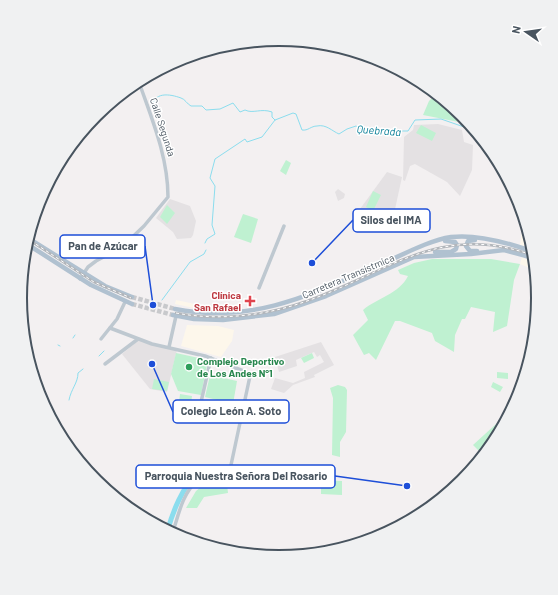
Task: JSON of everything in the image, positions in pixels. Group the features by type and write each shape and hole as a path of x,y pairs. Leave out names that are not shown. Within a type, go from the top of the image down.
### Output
{"main road":[{"name":"Carretera Transístmica","path":"175,309 199,313 218,314 243,312 282,304 314,294 420,247 450,237 460,236 494,241 526,250"},
{"path":"414,257 434,252 452,252 457,245 449,240 420,247"},
{"path":"494,241 471,240 467,242 466,246 471,251 504,250"},
{"path":"34,241 105,286 132,297"},
{"path":"32,247 80,279 132,304"},
{"name":"Carretera Transístmica","path":"174,316 223,320 282,312 326,296 414,257 471,254 504,250 528,257"}],"street":[{"name":"Calle Segunda","path":"80,279 83,273 96,261 122,247 144,226 168,197 167,170 164,155 141,87"},
{"path":"259,288 284,226"},
{"path":"101,339 117,319 126,302"},
{"path":"169,347 174,316"},
{"path":"110,328 138,339 213,359 246,372 250,376 231,465 226,475 221,478 204,478 197,481 182,506 175,527"},
{"path":"106,364 138,339"},
{"path":"201,402 213,359"}],"shaded area":[{"path":"438,124 462,130 464,142 473,145 472,170 460,196 447,182 415,164 410,166 405,181 403,180 404,137 413,130 414,125"},
{"path":"387,172 402,177 392,223 360,209"},
{"path":"338,189 345,194 344,198 338,201 335,192"},
{"path":"170,199 190,206 196,221 191,238 177,239 173,232 156,218"},
{"path":"522,231 525,243 524,246 520,245"},
{"path":"522,257 528,260 529,268 520,264"},
{"path":"176,300 195,304 194,308 175,304"},
{"path":"187,325 218,326 234,330 232,341 221,357 181,346"},
{"path":"139,340 177,350 167,392 150,389 122,354"},
{"path":"321,342 334,365 314,375 315,377 293,385 284,393 271,389 275,378 293,383 305,378 304,372 324,362 320,355 317,357 314,352 296,360 297,366 279,372 275,357"}],"green space":[{"path":"432,98 460,122 423,115 429,101"},
{"path":"421,125 436,133 432,141 416,133"},
{"path":"286,160 291,163 286,175 280,171"},
{"path":"373,191 381,195 373,211 366,207"},
{"path":"167,205 175,213 167,224 160,217"},
{"path":"243,214 258,219 251,243 234,237"},
{"path":"432,259 491,259 520,264 514,280 507,326 493,332 495,312 471,307 465,319 462,319 455,335 454,352 435,341 432,333 400,321 395,321 376,360 369,353 364,355 353,335 368,320 363,310 393,292 404,282 408,276 400,274 398,270 414,263"},
{"name":"Complejo Deportivo de Los Andes N°1","path":"176,353 208,360 201,395 178,391 171,374"},
{"path":"312,353 314,358 304,363 301,358"},
{"path":"497,372 508,373 508,379 497,378"},
{"path":"210,375 237,381 233,404 205,397"},
{"path":"154,379 169,382 167,391 152,389"},
{"path":"493,382 503,387 500,392 491,387"},
{"path":"338,385 345,387 347,390 346,432 340,442 340,457 332,455 333,398 330,388"},
{"path":"180,394 192,396 191,404 179,402"},
{"path":"498,422 489,438 479,451 473,445"},
{"path":"321,480 342,481 342,495 321,494"},
{"path":"207,482 227,484 228,493 204,497 197,508 186,508 196,491"}],"waterway":[{"path":"152,108 155,99 159,96 167,95 182,99 191,106 202,106 206,110 220,109 233,103 240,112 245,110 268,111 272,112 272,117 275,120"},
{"name":"Quebrada","path":"205,243 207,239 215,234 212,225 215,186 210,178 215,159 245,139 247,142 262,137 275,120 293,113 296,114 302,130 320,126 326,127 339,134 356,126 365,131 408,131 415,120 441,119 464,127"},
{"path":"162,300 190,262 204,254 206,250"},
{"path":"99,356 104,351"},
{"path":"69,400 77,380 78,373 83,369"},
{"path":"169,525 182,493 191,481 202,474 223,473"}],"tunnel":[{"path":"132,297 175,309"},
{"path":"132,304 173,315"}],"railway":[{"path":"33,243 94,282 131,298"},
{"path":"176,313 209,317 225,317 242,316 275,310 307,301 336,290 414,255 440,248 467,244 497,246 527,253"}],"place":[{"name":"Silos del IMA","path":"312,263"},
{"name":"Clínica San Rafael","path":"250,301"},
{"name":"Pan de Azúcar","path":"153,305"},
{"name":"Colegio León A. Soto","path":"152,364"},
{"name":"Complejo Deportivo de Los Andes N°1","path":"189,367"},
{"name":"Parroquia Nuestra Señora Del Rosario","path":"407,486"}]}
